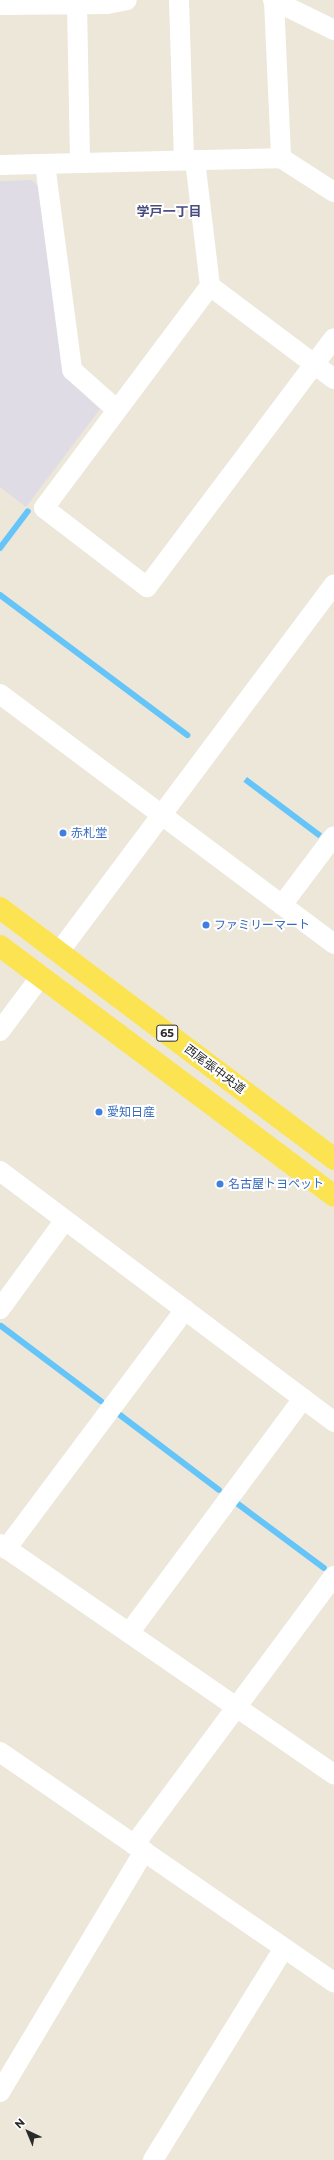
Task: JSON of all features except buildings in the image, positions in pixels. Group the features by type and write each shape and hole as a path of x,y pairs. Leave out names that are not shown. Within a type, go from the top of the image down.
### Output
{"main road":[{"name":"西尾張中央道","path":"0,908 334,1159"},
{"name":"65","path":"0,946 334,1196"}],"street":[{"path":"0,5 107,4 127,0"},
{"path":"179,0 189,160 210,286 334,379"},
{"path":"281,158 274,0 334,30"},
{"path":"77,4 80,163"},
{"path":"0,165 281,158 334,192"},
{"path":"45,164 72,370 117,410"},
{"path":"210,286 44,508 147,587 334,338"},
{"path":"59,952 160,814 334,585"},
{"path":"0,694 334,944"},
{"path":"282,905 334,836"},
{"path":"0,1031 41,976"},
{"path":"0,1171 334,1422"},
{"path":"0,1309 65,1220"},
{"path":"185,1310 3,1546 334,1774"},
{"path":"128,1633 303,1399"},
{"path":"0,2092 139,1848 237,1707 334,1576"},
{"path":"0,1752 334,1982"},
{"path":"153,2160 284,1948"}],"shaded area":[{"path":"32,180 38,186 64,376 100,409 26,507 0,487 0,181"}],"water":[{"path":"247,777 322,834 318,838 243,782"}],"waterway":[{"path":"0,548 28,511"},
{"path":"0,595 187,735"},
{"path":"1,1326 101,1401"},
{"path":"120,1415 219,1490"},
{"path":"238,1504 324,1568"}],"place":[{"name":"赤札堂","path":"63,833"},
{"name":"ファミリーマート","path":"206,925"},
{"name":"愛知日産","path":"99,1112"},
{"name":"名古屋トヨペット","path":"220,1184"}],"district":[{"name":"学戸一丁目","path":"169,211"}]}
